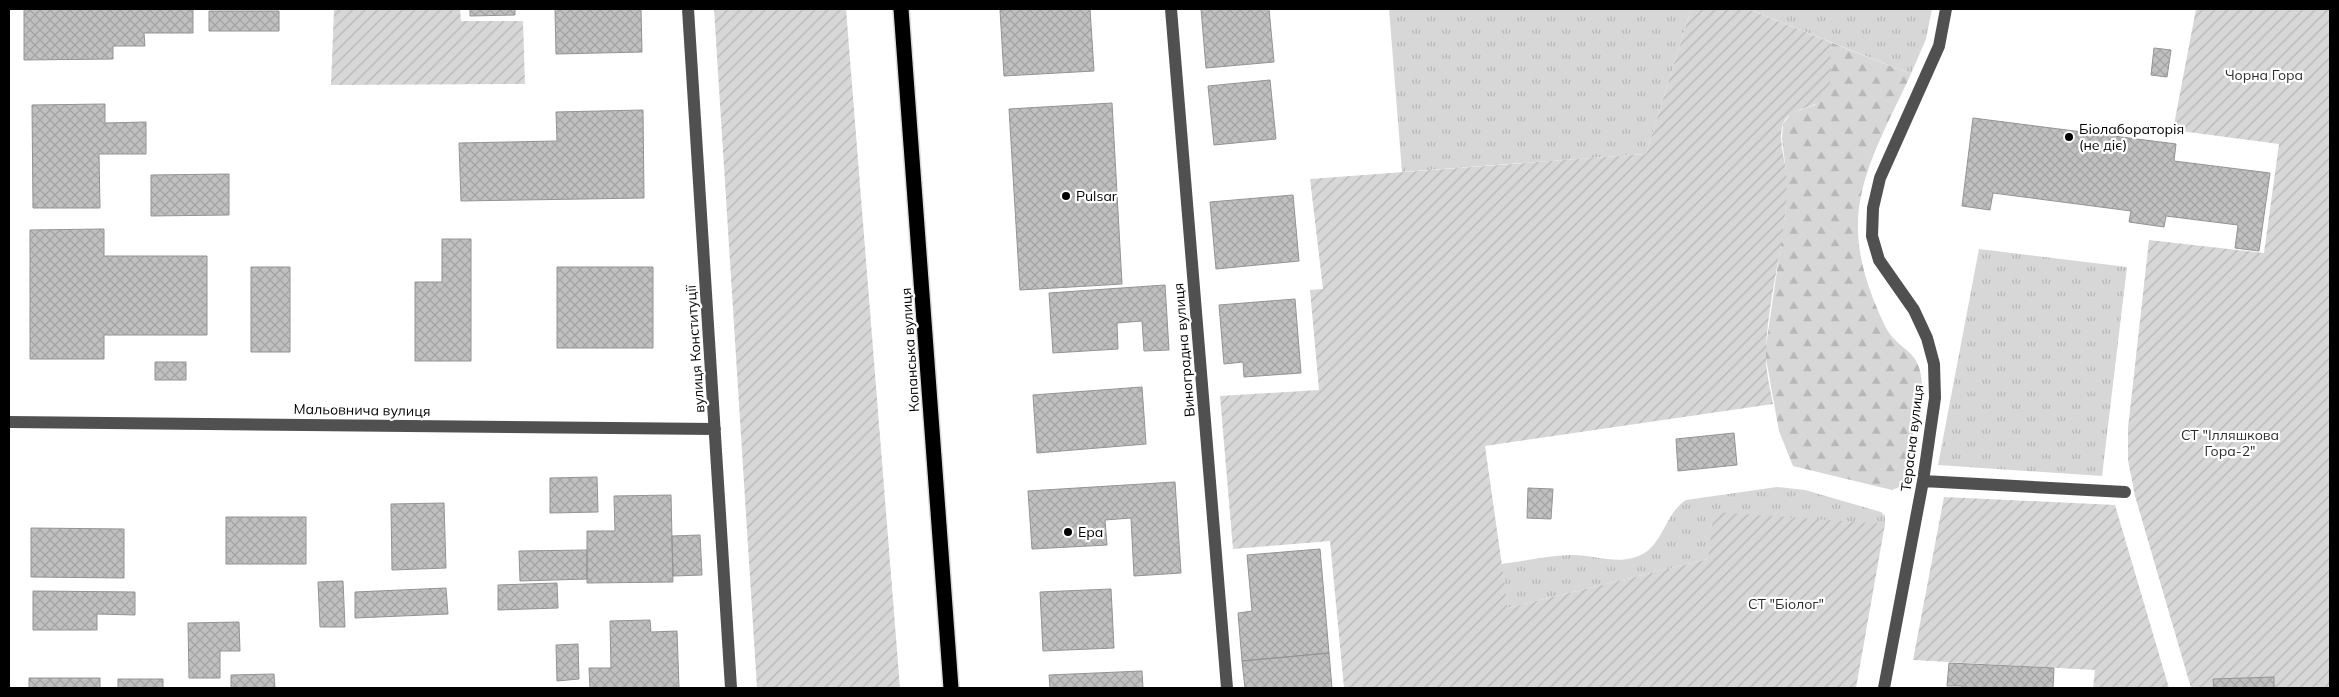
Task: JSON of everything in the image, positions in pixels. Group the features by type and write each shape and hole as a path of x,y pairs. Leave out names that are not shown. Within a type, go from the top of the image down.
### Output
{"highway":[{"name":"Копанська вулиця","path":"901,9 951,688"}],"street":[{"name":"вулиця Конституції","path":"688,9 731,688"},
{"name":"Виноградна вулиця","path":"1171,9 1227,688"},
{"name":"Терасна вулиця","path":"1884,688 1923,481 1935,398 1934,364 1928,338 1914,310 1879,260 1872,236 1873,208 1880,178 1939,46 1946,9"},
{"name":"Мальовнича вулиця","path":"9,422 715,429"},
{"path":"1923,481 2125,492"}],"green space":[{"path":"334,9 460,9 461,21 523,21 525,84 331,85"},
{"path":"714,9 846,9 900,688 757,688"},
{"path":"1389,9 1691,9 1646,154 1402,172"},
{"name":"СТ \"Біолог\"","path":"1691,9 1748,9 1830,42 1831,76 1826,95 1816,104 1797,111 1786,118 1781,131 1787,174 1786,202 1767,330 1766,351 1767,371 1773,404 1485,446 1508,608 1708,559 1714,512 1885,524 1856,688 1344,688 1330,541 1233,549 1220,396 1319,390 1310,290 1323,289 1310,179 1646,154"},
{"path":"1748,9 1932,9 1926,39 1911,74"},
{"path":"2196,9 2330,9 2330,688 2191,688 2135,496 2128,460 2128,428 2149,240 2264,253 2279,144 2173,130"},
{"path":"1830,42 1911,74 1868,169 1861,197 1858,225 1861,255 1869,288 1885,326 1917,363 1922,384 1905,481 1902,486 1892,490 1793,466 1779,431 1765,353 1785,215 1787,179 1782,139 1783,124 1791,113 1815,105 1830,80"},
{"path":"1979,249 2127,267 2102,476 1938,465"},
{"path":"1777,487 1805,490 1881,512 1885,516 1885,524 1708,559 1508,608 1501,564 1570,555 1618,560 1637,557 1652,547 1674,511 1686,500"},
{"path":"1944,497 2115,505 2169,688 2093,688 2095,670 1913,660"}],"building":[{"path":"24,9 193,9 193,33 144,33 145,46 113,46 113,59 24,60"},
{"path":"470,9 515,9 515,15 470,16"},
{"path":"555,9 641,9 642,52 556,54"},
{"path":"1090,9 1094,71 1004,76 1000,10"},
{"path":"1201,9 1269,9 1274,62 1206,68"},
{"path":"209,11 279,11 279,31 209,31"},
{"path":"2154,48 2171,50 2167,77 2151,75"},
{"path":"1270,80 1276,139 1214,145 1208,86"},
{"name":"Pulsar","path":"1112,103 1122,284 1020,290 1009,109"},
{"path":"105,104 105,123 146,122 146,154 99,154 100,208 33,208 32,105"},
{"path":"643,110 644,198 461,201 459,143 557,141 556,112"},
{"path":"1973,118 2176,144 2174,161 2270,173 2259,251 2235,248 2238,225 2166,216 2164,227 2129,222 2131,211 1993,193 1990,210 1962,206"},
{"path":"229,174 229,215 151,216 151,175"},
{"path":"1293,195 1299,261 1216,269 1210,202"},
{"path":"104,229 104,256 207,256 207,335 104,335 104,359 30,359 30,230"},
{"path":"442,239 471,239 471,361 415,361 415,282 442,282"},
{"path":"251,267 290,267 290,352 251,352"},
{"path":"557,267 653,267 653,348 557,348"},
{"path":"1165,285 1169,350 1144,351 1142,321 1117,323 1118,349 1053,353 1049,293"},
{"path":"1295,299 1301,373 1244,377 1243,362 1224,364 1219,305"},
{"path":"155,362 186,362 186,380 155,380"},
{"path":"1142,387 1146,444 1037,453 1033,395"},
{"path":"1734,433 1737,465 1678,471 1676,439"},
{"path":"597,477 598,512 550,513 550,478"},
{"name":"Ера","path":"1175,482 1181,573 1134,576 1131,518 1105,520 1107,545 1032,549 1028,491"},
{"path":"1528,488 1553,489 1551,519 1527,518"},
{"path":"671,495 673,582 587,583 587,531 615,531 614,496"},
{"path":"444,503 446,568 392,570 391,504"},
{"path":"226,517 306,517 306,564 226,564"},
{"path":"31,528 124,529 124,578 31,577"},
{"path":"700,535 702,575 673,576 672,536"},
{"path":"1320,549 1329,653 1242,661 1238,613 1252,611 1247,555"},
{"path":"587,550 587,579 520,581 519,551"},
{"path":"343,581 345,627 320,627 318,582"},
{"path":"557,583 558,608 498,610 498,585"},
{"path":"446,588 448,614 355,618 355,592"},
{"path":"1111,589 1114,648 1043,651 1040,592"},
{"path":"33,591 135,592 135,615 97,614 97,630 33,630"},
{"path":"650,620 651,632 677,631 679,688 590,688 589,668 611,668 610,621"},
{"path":"239,622 240,651 220,651 220,678 189,678 188,623"},
{"path":"578,644 579,679 557,681 556,645"},
{"path":"1329,653 1332,688 1245,688 1242,661"},
{"path":"1949,663 2054,668 2053,688 1962,688 1962,686 1947,686"},
{"path":"1142,671 1143,688 1050,688 1049,675"},
{"path":"274,674 275,688 231,688 231,675"},
{"path":"2274,677 2274,688 2214,688 2213,679"},
{"path":"29,678 100,678 100,688 29,688"},
{"path":"118,679 163,679 163,688 118,688"}],"place":[{"name":"Біолабораторія (не діє)","path":"2069,137"},
{"name":"Pulsar","path":"1066,196"},
{"name":"Ера","path":"1068,532"}],"park label":[{"name":"Чорна Гора","path":"2264,75"},
{"name":"СТ \"Ілляшкова Гора-2\"","path":"2230,444"}]}
